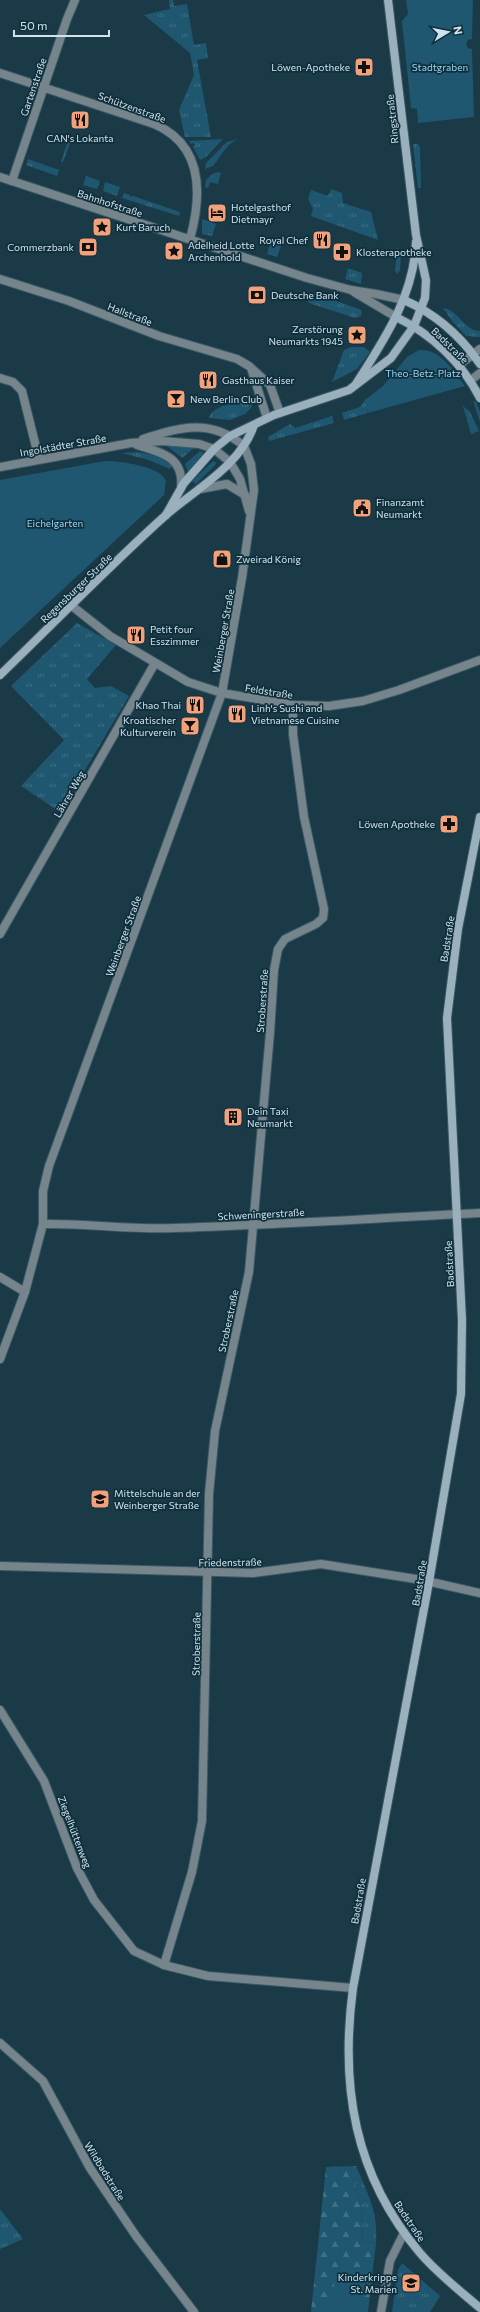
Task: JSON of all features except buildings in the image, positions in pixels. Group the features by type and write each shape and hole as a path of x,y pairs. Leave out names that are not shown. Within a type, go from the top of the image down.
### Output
{"main road":[{"name":"Ringstraße","path":"388,0 416,235 426,280 426,293 422,308"},
{"name":"Ringstraße","path":"396,317 404,300 414,264 416,235"},
{"name":"Badstraße","path":"404,300 422,308 449,328 473,354 480,364"},
{"path":"214,449 230,436 267,418 340,394 355,386 392,358 414,326 422,308"},
{"name":"Badstraße","path":"396,317 414,326 459,365 480,398"},
{"path":"355,386 396,317"},
{"path":"230,462 244,446 254,425"},
{"name":"Regensburger Straße","path":"166,515 181,488 214,449"},
{"name":"Regensburger Straße","path":"0,675 166,515 230,462"},
{"name":"Badstraße","path":"480,817 457,936 447,1018 463,1345 461,1394 429,1582 353,1988 347,2055 348,2082 356,2127 376,2183 404,2233 440,2274 480,2308"}],"street":[{"name":"Gartenstraße","path":"12,181 67,19 76,0"},
{"name":"Schützenstraße","path":"0,73 154,124 170,132 178,139 198,180 198,202 190,239"},
{"name":"Bahnhofstraße","path":"0,177 351,290 404,300"},
{"name":"Hallstraße","path":"0,279 69,301 159,336 237,360 251,368 272,388 280,413"},
{"name":"Bahnhofstraße","path":"351,290 396,317"},
{"path":"459,365 480,349"},
{"path":"251,368 257,382 267,418"},
{"path":"470,381 480,372"},
{"path":"0,378 13,382 22,391 39,459"},
{"name":"Ingolstädter Straße","path":"0,467 130,443 160,434 192,427 210,427 230,436 244,446"},
{"name":"Ingolstädter Straße","path":"130,443 176,441 200,444 214,449"},
{"path":"130,443 153,450 170,458 180,470 181,488"},
{"name":"Weinberger Straße","path":"0,1359 25,1292 43,1224 43,1190 49,1166 222,693 242,578 254,478 250,458 244,446"},
{"path":"214,449 230,462"},
{"name":"Weinberger Straße","path":"230,462 240,479 250,516"},
{"path":"198,490 227,484 245,495"},
{"name":"Feldstraße","path":"72,606 110,636 188,682 222,693 293,705 329,706 363,701 399,690 480,660"},
{"name":"Lährer Weg","path":"0,934 155,663"},
{"name":"Stroberstraße","path":"164,1965 192,1872 202,1821 209,1494 215,1431 249,1272 270,1033 274,970 278,949 285,939 323,918 324,909 304,817 293,734 293,705"},
{"name":"Schweningerstraße","path":"43,1224 161,1228 400,1219 480,1213"},
{"path":"0,1277 25,1292"},
{"name":"Friedenstraße","path":"0,1566 253,1573 321,1564 429,1582 480,1593"},
{"name":"Ziegelhüttenweg","path":"0,1710 44,1781 77,1868 94,1900 134,1951 164,1965 208,1976 353,1988"},
{"name":"Wildbadstraße","path":"0,2043 43,2081 90,2168 136,2236 194,2312"},
{"path":"381,2312 390,2261 404,2233"}],"green space":[{"path":"169,0 173,0 174,6 187,4 194,45 206,43 208,58 197,60 211,137 185,137 179,110 194,75 190,53 144,15 170,9"},
{"name":"Stadtgraben","path":"406,0 473,0 472,39 468,40 466,44 468,48 472,49 474,117 418,123 417,109 411,108 402,21 408,14"},
{"path":"69,137 72,138 63,162 61,162"},
{"path":"242,138 228,146 213,166 205,169 206,163 227,142"},
{"path":"223,139 206,157 200,160 193,147 195,145 194,143 191,144 189,141"},
{"path":"413,144 418,144 420,148 421,188 418,188"},
{"path":"28,159 59,170 57,176 26,165"},
{"path":"214,173 221,173 218,184 210,182 208,188 205,187 206,180"},
{"path":"86,176 100,181 97,189 83,185"},
{"path":"105,182 120,187 117,196 103,191"},
{"path":"331,189 342,193 343,203 371,212 378,240 311,216 313,209 308,199 311,190 328,196"},
{"path":"124,193 130,195 130,197 133,196 180,212 179,216 122,198"},
{"path":"202,219 216,224 212,236 202,234"},
{"path":"271,242 281,246 277,257 267,254"},
{"path":"397,247 401,253 400,270 397,274 395,271"},
{"path":"348,268 362,273 361,284 345,279"},
{"path":"310,292 359,309 362,311 361,316 355,318 309,303 306,299"},
{"path":"443,308 453,312 470,328 480,331 480,337 466,336 452,321"},
{"path":"351,347 364,347 370,352 357,369 332,382 344,350"},
{"name":"Theo-Betz-Platz","path":"419,350 427,350 440,357 451,367 465,386 368,413 365,400 383,386 407,357"},
{"path":"365,400 368,413 344,420 342,413 360,407"},
{"path":"253,401 251,408 245,414 230,420 209,418 215,410 220,407 235,403"},
{"path":"473,401 476,402 480,412 480,422"},
{"path":"463,406 470,412 479,431 471,434"},
{"path":"332,416 334,423 269,441 268,437 290,424 295,428"},
{"path":"166,445 193,447 193,449 182,458"},
{"path":"200,451 205,454 188,472 185,464"},
{"path":"137,452 155,455 173,464 170,469 146,459 121,453"},
{"name":"Eichelgarten","path":"105,461 139,465 163,476 166,481 164,495 0,648 0,480"},
{"path":"215,461 216,464 196,484 192,481 212,462"},
{"path":"77,623 116,645 87,679 95,688 111,686 129,696 60,812 21,786 64,740 11,686"},
{"path":"356,2166 361,2177 355,2185 361,2205 363,2241 376,2243 368,2312 311,2312 326,2167"},
{"path":"361,2177 371,2201 375,2217 376,2243 363,2241 361,2205 355,2185"},
{"path":"0,2209 23,2239 0,2249"},
{"name":"Kinderkrippe St. Marien","path":"402,2263 440,2296 430,2312 392,2312 398,2270"},
{"path":"336,2269 363,2272 359,2312 331,2312"}],"place":[{"name":"Löwen-Apotheke","path":"364,67"},
{"name":"CAN's Lokanta","path":"80,120"},
{"name":"Hotelgasthof Dietmayr","path":"217,213"},
{"name":"Kurt Baruch","path":"102,227"},
{"name":"Royal Chef","path":"322,240"},
{"name":"Commerzbank","path":"88,247"},
{"name":"Adelheid Lotte Archenhold","path":"174,251"},
{"name":"Klosterapotheke","path":"342,252"},
{"name":"Deutsche Bank","path":"257,295"},
{"name":"Zerstörung Neumarkts 1945","path":"357,335"},
{"name":"Gasthaus Kaiser","path":"208,380"},
{"name":"New Berlin Club","path":"176,399"},
{"name":"Finanzamt Neumarkt","path":"362,508"},
{"name":"Zweirad König","path":"222,559"},
{"name":"Petit four Esszimmer","path":"136,635"},
{"name":"Khao Thai","path":"195,705"},
{"name":"Linh's Sushi and Vietnamese Cuisine","path":"237,714"},
{"name":"Kroatischer Kulturverein","path":"190,726"},
{"name":"Löwen Apotheke","path":"449,824"},
{"name":"Dein Taxi Neumarkt","path":"233,1117"},
{"name":"Mittelschule an der Weinberger Straße","path":"100,1499"},
{"name":"Kinderkrippe St. Marien","path":"411,2283"}]}
